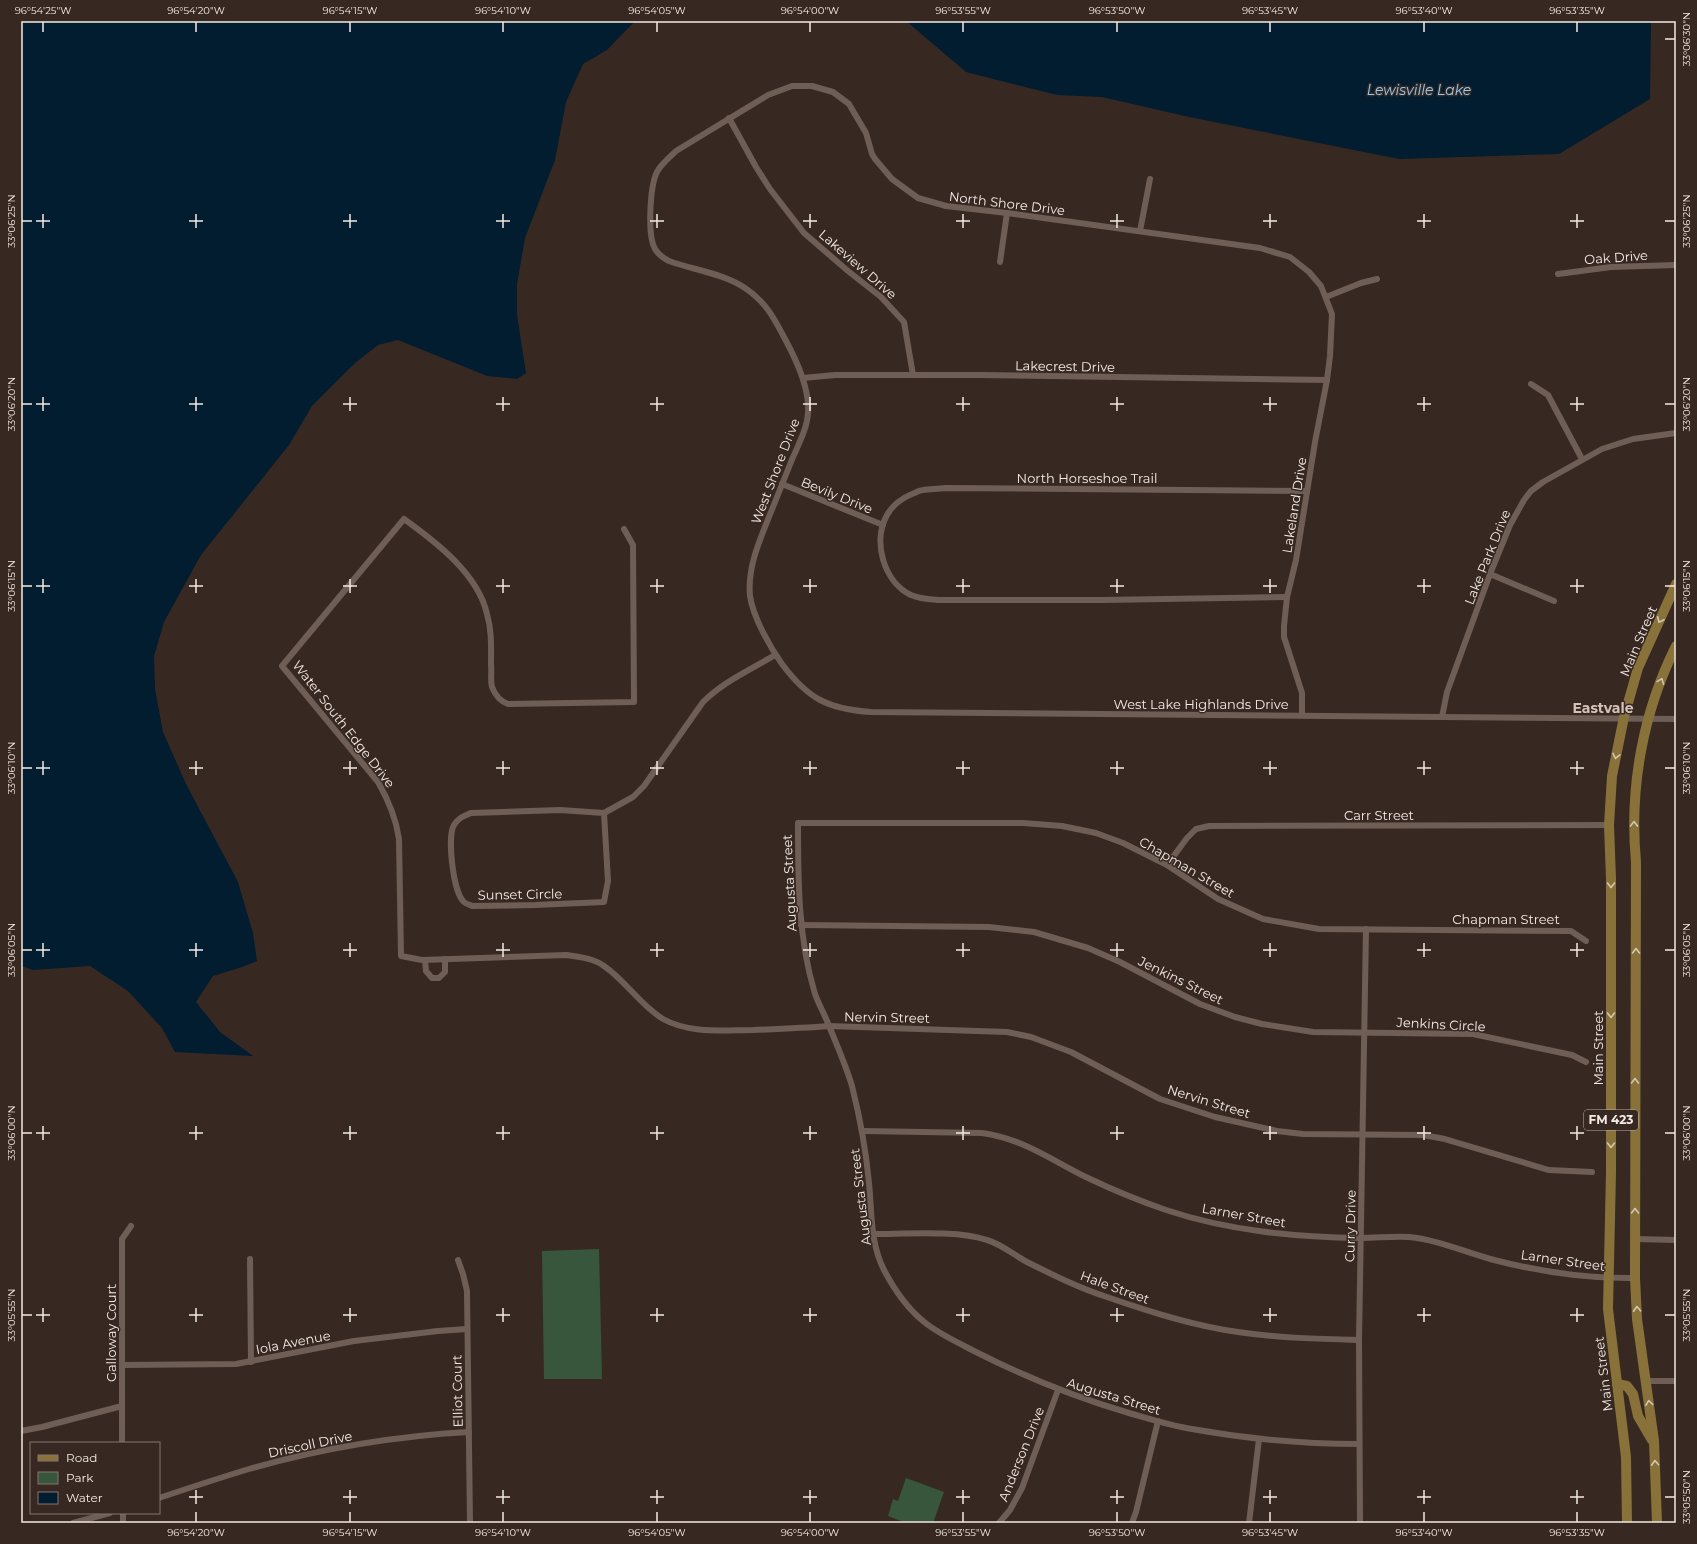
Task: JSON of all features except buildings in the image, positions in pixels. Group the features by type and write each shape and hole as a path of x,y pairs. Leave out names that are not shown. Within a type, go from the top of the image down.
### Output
{"main road":[{"name":"Main Street","path":"1627,1523 1626,1457 1608,1309 1611,1172 1611,879 1609,825 1612,776 1624,717 1638,668 1676,584"},
{"name":"FM 423","path":"1657,1523 1654,1442 1637,1319 1635,1278 1635,803 1640,757 1648,718 1655,695 1676,646"},
{"path":"1617,1384 1627,1386 1633,1394 1638,1416 1654,1442"}],"street":[{"name":"North Shore Drive","path":"729,118 768,95 792,86 812,86 822,88 840,96 849,104 866,133 875,159 892,179 918,198 946,206 1260,248 1290,257 1309,272 1321,286 1326,297"},
{"name":"Lakeview Drive","path":"729,118 770,189 804,232 848,271 881,297 904,322 913,375"},
{"name":"West Shore Drive","path":"729,118 676,151 658,171 654,180 650,215 651,236 654,248 662,257 669,261 729,280 758,297 770,312 790,348 803,378 808,404 808,415 801,437 758,543 750,587 751,603 760,626 775,655"},
{"path":"1140,231 1150,179"},
{"path":"1000,262 1007,213"},
{"name":"Oak Drive","path":"1558,274 1611,267 1676,265"},
{"path":"1326,297 1361,283 1377,279"},
{"name":"Lakeland Drive","path":"1302,715 1302,693 1284,637 1287,597 1296,560 1330,356 1332,314 1326,297"},
{"name":"Lakecrest Drive","path":"803,378 835,375 913,375 1327,380"},
{"path":"1531,384 1548,395 1582,459"},
{"name":"Lake Park Drive","path":"1442,717 1447,692 1490,574 1510,525 1524,500 1531,491 1543,482 1582,459 1618,442 1676,433"},
{"name":"Bevily Drive","path":"782,484 883,525"},
{"name":"North Horseshoe Trail","path":"883,525 886,516 892,508 907,496 923,490 945,488 1307,491"},
{"name":"Water South Edge Drive","path":"624,529 633,545 634,702 508,704 502,702 495,694 492,686 491,637 487,613 476,586 462,568 404,519 282,666 378,782 389,802 397,826 399,839 401,956 425,960 566,955 586,958 603,965 619,978 651,1010 679,1026 703,1030 829,1026"},
{"path":"883,525 881,541 882,558 885,567 901,589 910,595 922,598 938,600 1103,600 1287,597"},
{"path":"1490,574 1554,601"},
{"path":"604,813 633,797 644,786 703,702 713,692 729,680 775,655"},
{"name":"West Lake Highlands Drive","path":"775,655 793,679 804,690 817,699 848,710 1181,715 1624,717 1676,719"},
{"name":"Sunset Circle","path":"560,810 604,813 608,881 604,902 472,906 464,902 459,894 453,878 451,836 453,826 460,818 471,813 560,810"},
{"name":"Chapman Street","path":"798,823 1024,823 1062,826 1096,833 1109,838 1167,865 1218,899 1263,919 1319,929 1571,931 1586,941"},
{"name":"Augusta Street","path":"798,823 798,872 801,925 806,956 816,997 850,1080 863,1132 873,1234 882,1267 904,1302 925,1323 954,1340 1024,1376 1058,1390 1158,1421 1191,1429 1259,1439 1322,1444 1359,1444"},
{"name":"Carr Street","path":"1167,865 1187,838 1196,829 1209,826 1609,825"},
{"name":"Jenkins Street","path":"801,925 989,927 1034,932 1088,948 1120,962 1200,1004 1235,1017 1262,1024 1312,1032 1364,1032"},
{"name":"Curry Drive","path":"1360,1523 1359,1340 1366,929"},
{"path":"425,960 426,971 432,978 439,978 445,972 445,959"},
{"name":"Nervin Street","path":"829,1026 1007,1032 1031,1037 1071,1052 1160,1098 1215,1117 1277,1132 1303,1134 1423,1135 1445,1139 1549,1170 1592,1172"},
{"name":"Jenkins Circle","path":"1364,1032 1473,1034 1572,1055 1586,1062"},
{"name":"Larner Street","path":"863,1132 982,1133 1000,1135 1030,1146 1087,1177 1141,1201 1190,1217 1258,1231 1361,1238 1408,1237 1441,1243 1493,1259 1538,1270 1584,1277 1635,1278"},
{"name":"Galloway Court","path":"122,1442 122,1239 131,1226"},
{"name":"Hale Street","path":"873,1234 971,1235 989,1240 1027,1262 1078,1286 1140,1308 1192,1323 1237,1332 1286,1338 1359,1340"},
{"path":"1635,1239 1676,1240"},
{"path":"250,1259 251,1362"},
{"name":"Elliot Court","path":"458,1260 464,1274 467,1291 470,1523"},
{"name":"Iola Avenue","path":"122,1365 236,1364 354,1341 467,1329"},
{"path":"1646,1381 1676,1381"},
{"name":"Anderson Drive","path":"999,1523 1010,1510 1022,1488 1058,1390"},
{"path":"21,1431 122,1406"},
{"path":"1132,1523 1158,1421"},
{"name":"Driscoll Drive","path":"160,1498 250,1469 310,1454 393,1439 469,1432"},
{"path":"1249,1523 1259,1439"},
{"path":"73,1523 106,1514"}],"green space":[{"path":"599,1249 602,1379 544,1379 542,1251"},
{"path":"906,1478 944,1492 933,1523 906,1523 888,1516 893,1499 898,1501"}],"water":[{"path":"21,21 635,21 607,50 583,64 566,102 555,160 525,238 517,284 517,315 526,373 517,379 487,376 398,340 378,345 355,363 312,406 289,445 201,555 164,622 154,656 155,689 163,732 186,784 238,882 253,933 257,961 213,976 196,1002 220,1032 253,1056 175,1052 162,1028 128,991 90,966 33,970 21,966"},
{"name":"Lewisville Lake","path":"906,21 1651,21 1650,99 1559,154 1399,159 1189,117 1102,97 1057,95 966,72"}],"district":[{"name":"Eastvale","path":"1603,708"}]}
